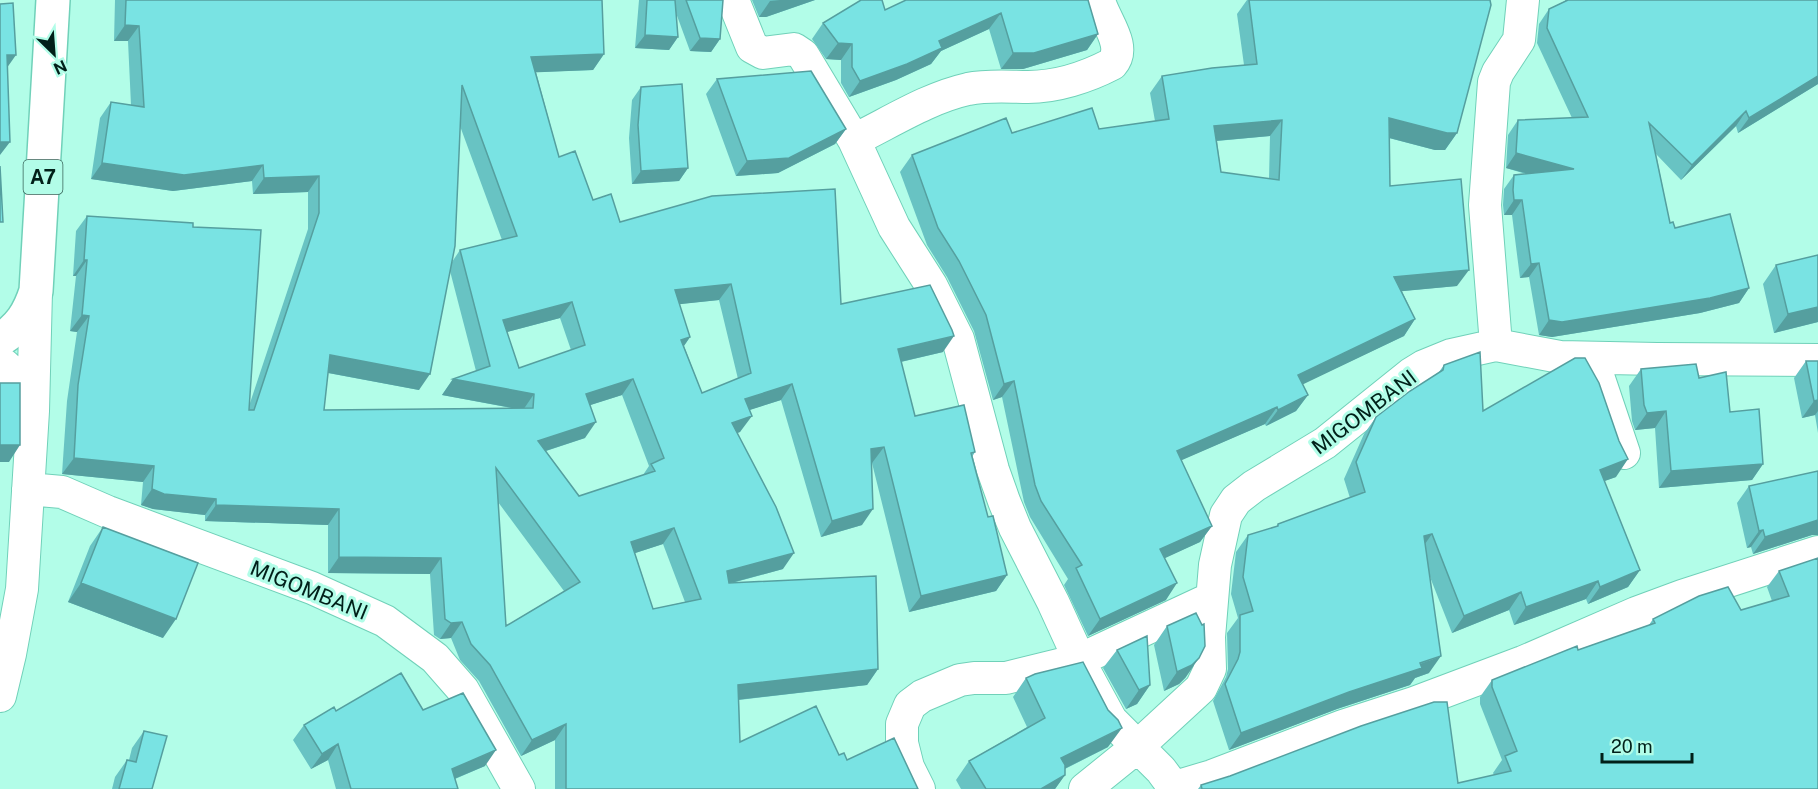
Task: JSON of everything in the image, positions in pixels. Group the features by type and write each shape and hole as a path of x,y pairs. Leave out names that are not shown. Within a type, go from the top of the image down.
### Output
{"highway":[{"name":"A7","path":"0,340 18,327 30,310 36,291 53,0"}],"street":[{"path":"733,0 752,47 763,52 794,50 803,55 854,140 894,227 931,285 958,339 993,470 1004,501 1079,660 1111,720 1175,788 1523,662 1673,599 1818,552"},
{"path":"854,140 936,99 968,89 996,86 1030,87 1072,80 1112,64 1118,53 1117,43 1099,0"},
{"path":"1523,0 1519,40 1494,82 1485,205 1496,345 1560,357 1818,360"},
{"path":"0,696 22,589 33,411 36,291"},
{"name":"MIGOMBANI","path":"1085,789 1137,747 1201,688 1207,678 1210,669 1209,637 1215,565 1226,514 1236,500 1254,486 1325,444 1424,366 1451,355 1496,345"},
{"path":"1592,358 1624,453"},
{"path":"0,362 7,366 18,380 33,411"},
{"name":"MIGOMBANI","path":"28,489 62,492 108,512 312,588 385,621 435,658 464,690 519,789"},
{"path":"920,789 906,759 902,742 902,724 910,705 922,696 960,680 1006,678 1079,660 1212,598"}],"building":[{"path":"126,0 602,0 604,54 531,57 559,157 575,151 593,200 611,194 620,222 712,196 835,189 841,304 930,285 952,330 954,336 898,349 915,416 964,405 975,452 971,453 988,517 993,516 1007,575 921,596 884,447 871,449 873,509 832,521 792,384 745,399 752,416 732,423 776,507 794,553 727,571 729,583 876,576 878,669 738,685 740,742 816,706 839,755 844,753 847,760 894,738 918,789 566,789 566,724 532,740 490,665 471,644 462,622 451,623 445,619 441,558 339,557 339,509 216,505 216,499 164,494 152,489 154,466 74,458 78,385 89,316 82,315 87,260 84,260 87,216 193,223 193,227 261,230 249,410 254,410 319,213 319,176 264,178 263,165 184,175 102,163 111,102 144,107 139,26 125,25","holes":["462,85 517,236 460,250 490,366 453,379 534,394 533,408 324,410 330,355 430,374 455,246","731,284 751,373 702,393 681,340 690,337 675,290","572,302 585,345 519,368 503,320","633,379 664,458 651,464 655,471 579,496 538,441 596,422 586,394","496,468 580,582 506,626","674,528 701,599 653,609 631,542"]},
{"path":"647,0 675,0 678,37 645,35"},
{"path":"686,0 723,0 720,39 700,38"},
{"path":"861,0 882,0 885,10 906,0 1088,0 1098,34 1034,53 1013,53 1001,13 939,41 942,48 860,81 852,67 852,44 838,43 823,23"},
{"path":"1249,0 1490,0 1491,5 1457,133 1447,133 1389,118 1390,186 1461,179 1469,270 1394,277 1415,319 1298,375 1308,395 1278,410 1277,407 1177,451 1212,526 1160,549 1177,583 1100,619 1076,568 1082,565 1041,501 1035,485 1014,381 1004,384 986,315 959,261 938,228 912,155 1006,118 1012,133 1092,108 1099,129 1169,119 1162,76 1257,64","holes":["1282,120 1279,180 1221,172 1214,126"]},
{"path":"1568,0 1818,0 1818,76 1749,118 1746,111 1692,165 1649,123 1670,223 1673,222 1675,228 1730,214 1749,288 1710,298 1562,322 1549,320 1539,263 1531,264 1522,200 1514,200 1513,190 1514,175 1574,169 1516,153 1518,120 1588,117 1547,28 1549,9"},
{"path":"13,3 16,55 7,55 10,142 0,142 0,4"},
{"path":"811,71 846,129 789,158 747,161 717,79"},
{"path":"682,84 688,168 641,171 638,125 641,87"},
{"path":"0,166 3,222 0,222"},
{"path":"1818,255 1818,307 1788,314 1776,265"},
{"path":"1480,352 1483,411 1575,358 1585,358 1599,383 1619,441 1628,459 1600,470 1640,570 1600,587 1598,581 1526,607 1521,592 1464,616 1432,534 1424,536 1441,656 1420,663 1422,668 1349,692 1241,733 1225,684 1240,652 1240,615 1253,611 1243,577 1248,535 1278,526 1278,524 1365,492 1356,462 1376,417 1443,370 1444,365"},
{"path":"1806,361 1818,361 1818,400 1814,401"},
{"path":"1696,364 1699,378 1726,372 1730,412 1759,409 1763,464 1671,471 1666,411 1647,413 1644,405 1641,369"},
{"path":"0,383 20,383 20,445 0,445"},
{"path":"1818,471 1818,520 1765,537 1763,530 1759,531 1749,486"},
{"path":"103,527 198,563 176,619 81,583"},
{"path":"1818,558 1818,789 1202,789 1201,785 1361,726 1434,702 1447,702 1458,783 1511,771 1505,756 1517,751 1492,687 1492,680 1577,646 1578,650 1655,623 1653,619 1699,596 1728,587 1741,610 1789,596 1779,571"},
{"path":"1196,613 1202,625 1204,624 1205,646 1199,658 1192,665 1177,672 1167,626"},
{"path":"1147,636 1150,685 1139,690 1117,650"},
{"path":"1083,662 1108,710 1122,728 1061,758 1065,765 1065,775 1041,789 986,789 969,761 1045,718 1026,678"},
{"path":"401,673 423,710 463,693 496,750 452,769 458,789 351,789 338,744 322,754 304,725 334,707 336,711"},
{"path":"144,731 167,736 152,789 119,789 127,760 136,762"}]}
